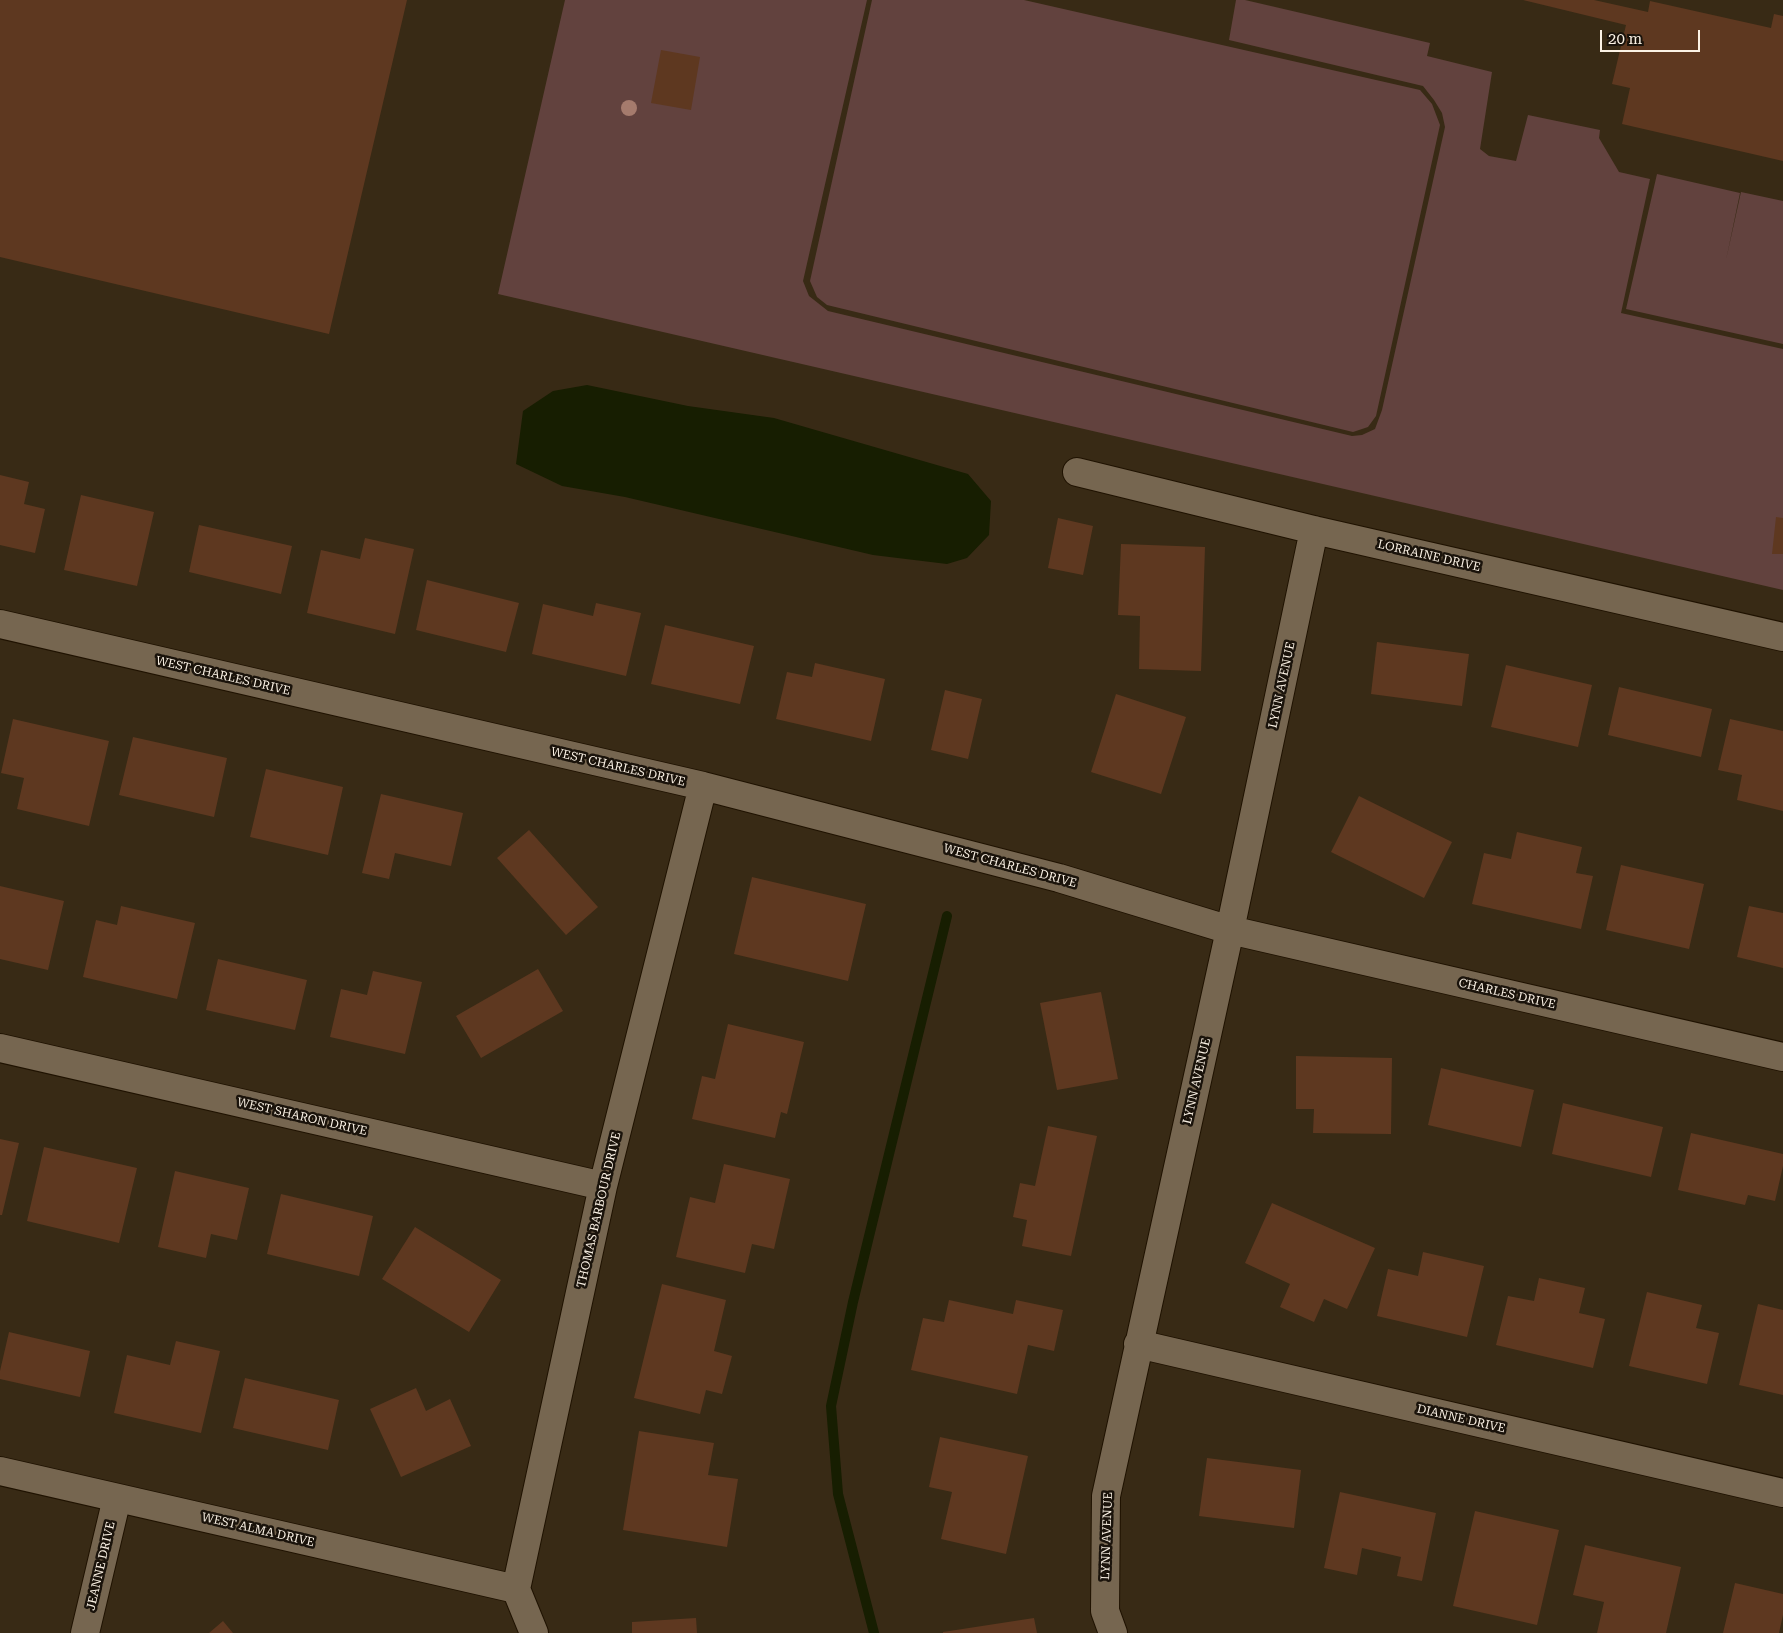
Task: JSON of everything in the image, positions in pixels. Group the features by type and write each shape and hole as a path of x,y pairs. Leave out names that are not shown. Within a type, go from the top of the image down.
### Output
{"street":[{"name":"LORRAINE DRIVE","path":"1077,472 1314,530 1783,637"},
{"name":"LYNN AVENUE","path":"1113,1633 1105,1611 1106,1496 1230,930 1314,530"},
{"name":"WEST CHARLES DRIVE","path":"0,624 703,786 1059,878 1230,930"},
{"name":"THOMAS BARBOUR DRIVE","path":"516,1589 603,1186 703,786"},
{"name":"CHARLES DRIVE","path":"1230,930 1783,1058"},
{"name":"WEST SHARON DRIVE","path":"0,1048 603,1186"},
{"name":"DIANNE DRIVE","path":"1138,1344 1783,1493"},
{"name":"WEST ALMA DRIVE","path":"0,1471 516,1589"},
{"name":"JEANNE DRIVE","path":"85,1633 117,1498"},
{"path":"516,1589 534,1633"}],"shaded area":[{"path":"565,0 867,0 803,281 809,296 828,311 1352,436 1362,435 1375,429 1382,410 1445,127 1442,113 1423,86 1229,40 1236,0 1245,0 1430,43 1427,56 1492,72 1480,149 1489,156 1516,161 1528,115 1600,130 1599,138 1619,172 1650,179 1621,313 1783,349 1783,590 498,294"},
{"path":"872,0 1024,0 1420,90 1432,104 1440,125 1376,416 1368,427 1353,432 827,305 817,297 810,281"},
{"path":"1657,174 1740,193 1726,260 1741,192 1783,201 1783,344 1626,309"},
{"path":"587,385 688,406 774,418 968,474 991,501 989,535 967,558 947,564 873,555 625,497 562,486 516,464 523,411 553,391"}],"building":[{"path":"0,0 407,0 329,334 0,257"},
{"path":"1523,0 1594,0 1648,12 1650,1 1771,28 1774,14 1783,16 1783,161 1622,124 1630,88 1612,84 1626,25"},
{"path":"661,50 700,57 691,110 651,103"},
{"path":"0,475 29,482 24,504 45,509 35,553 0,545"},
{"path":"81,495 154,512 137,586 64,570"},
{"path":"1776,517 1783,518 1783,554 1772,554"},
{"path":"1058,518 1093,526 1083,575 1048,568"},
{"path":"199,525 292,546 281,594 189,572"},
{"path":"365,538 414,549 395,634 307,613 321,550 360,559"},
{"path":"1121,544 1205,547 1201,671 1139,669 1140,616 1118,615"},
{"path":"427,580 519,603 506,652 416,630"},
{"path":"596,603 641,613 626,676 532,654 543,604 593,616"},
{"path":"665,625 754,646 740,704 651,684"},
{"path":"1377,642 1469,654 1462,706 1371,694"},
{"path":"815,663 885,679 871,741 776,719 787,672 812,677"},
{"path":"1506,665 1592,685 1578,747 1491,727"},
{"path":"1619,687 1712,709 1701,757 1608,735"},
{"path":"945,690 982,699 968,759 931,750"},
{"path":"1116,694 1186,717 1161,794 1091,772"},
{"path":"13,719 109,741 89,826 17,809 24,778 1,773"},
{"path":"1730,719 1783,731 1783,811 1737,800 1742,775 1718,770"},
{"path":"133,737 227,758 214,817 119,795"},
{"path":"266,769 343,787 328,855 250,837"},
{"path":"381,794 463,813 451,866 395,853 389,879 362,873"},
{"path":"1359,796 1452,842 1424,898 1331,852"},
{"path":"529,830 598,907 566,935 497,858"},
{"path":"1517,832 1582,847 1576,873 1593,876 1581,929 1472,904 1484,853 1511,859"},
{"path":"1621,865 1704,884 1689,949 1606,930"},
{"path":"752,877 866,904 848,981 734,954"},
{"path":"0,886 64,901 48,970 0,959"},
{"path":"121,906 195,923 177,999 83,977 96,920 117,925"},
{"path":"1749,906 1783,913 1783,968 1737,957"},
{"path":"218,959 307,980 295,1030 206,1010"},
{"path":"538,969 563,1011 481,1058 456,1016"},
{"path":"373,971 422,982 405,1054 330,1037 341,989 367,995"},
{"path":"1101,992 1118,1079 1057,1090 1040,1003"},
{"path":"728,1024 804,1042 787,1114 781,1112 775,1138 692,1119 702,1076 715,1079"},
{"path":"1296,1056 1392,1058 1391,1134 1313,1133 1314,1109 1296,1109"},
{"path":"1441,1068 1534,1090 1521,1147 1428,1125"},
{"path":"1563,1103 1663,1127 1651,1177 1552,1154"},
{"path":"1048,1126 1097,1136 1071,1256 1022,1246 1027,1220 1013,1217 1020,1183 1035,1186"},
{"path":"1691,1133 1783,1154 1783,1166 1775,1201 1748,1195 1745,1205 1678,1190"},
{"path":"0,1139 19,1143 2,1215 0,1215"},
{"path":"44,1147 137,1168 119,1243 27,1221"},
{"path":"724,1164 790,1179 774,1249 752,1244 745,1273 676,1257 690,1197 715,1203"},
{"path":"175,1171 249,1188 237,1240 211,1234 206,1258 158,1247"},
{"path":"281,1194 373,1216 359,1276 267,1254"},
{"path":"1272,1203 1375,1248 1347,1309 1324,1299 1314,1322 1280,1307 1290,1284 1245,1263"},
{"path":"415,1227 501,1280 469,1332 382,1279"},
{"path":"1423,1252 1484,1266 1467,1337 1377,1316 1388,1269 1418,1276"},
{"path":"1539,1278 1585,1288 1579,1313 1605,1319 1593,1368 1496,1345 1508,1296 1534,1301"},
{"path":"662,1284 726,1300 714,1351 732,1356 722,1394 706,1390 700,1414 634,1398"},
{"path":"1647,1292 1702,1305 1696,1328 1719,1333 1707,1384 1629,1366"},
{"path":"949,1300 1013,1314 1016,1300 1063,1310 1054,1351 1028,1345 1017,1394 911,1370 923,1318 944,1322"},
{"path":"1758,1304 1783,1310 1783,1395 1739,1385"},
{"path":"9,1332 90,1351 80,1397 0,1379 0,1371"},
{"path":"176,1341 220,1351 201,1433 114,1413 127,1355 170,1365"},
{"path":"245,1378 339,1400 328,1450 233,1428"},
{"path":"416,1388 426,1411 450,1399 471,1446 401,1477 370,1409"},
{"path":"639,1431 714,1443 708,1475 738,1479 727,1547 623,1530"},
{"path":"940,1437 1028,1456 1006,1554 941,1539 952,1492 929,1487"},
{"path":"1207,1458 1301,1470 1294,1528 1199,1516"},
{"path":"1340,1492 1436,1513 1422,1581 1397,1576 1401,1557 1362,1548 1357,1575 1324,1568"},
{"path":"1475,1511 1559,1530 1537,1625 1453,1606"},
{"path":"1585,1545 1681,1567 1666,1633 1597,1633 1604,1602 1573,1595"},
{"path":"1735,1583 1783,1594 1783,1615 1779,1633 1723,1633"},
{"path":"696,1618 697,1633 632,1633 632,1622"},
{"path":"1034,1618 1037,1633 943,1633 943,1632"},
{"path":"223,1621 233,1633 209,1633"}],"waterway":[{"path":"874,1633 838,1494 831,1406 853,1302 947,916"}]}
